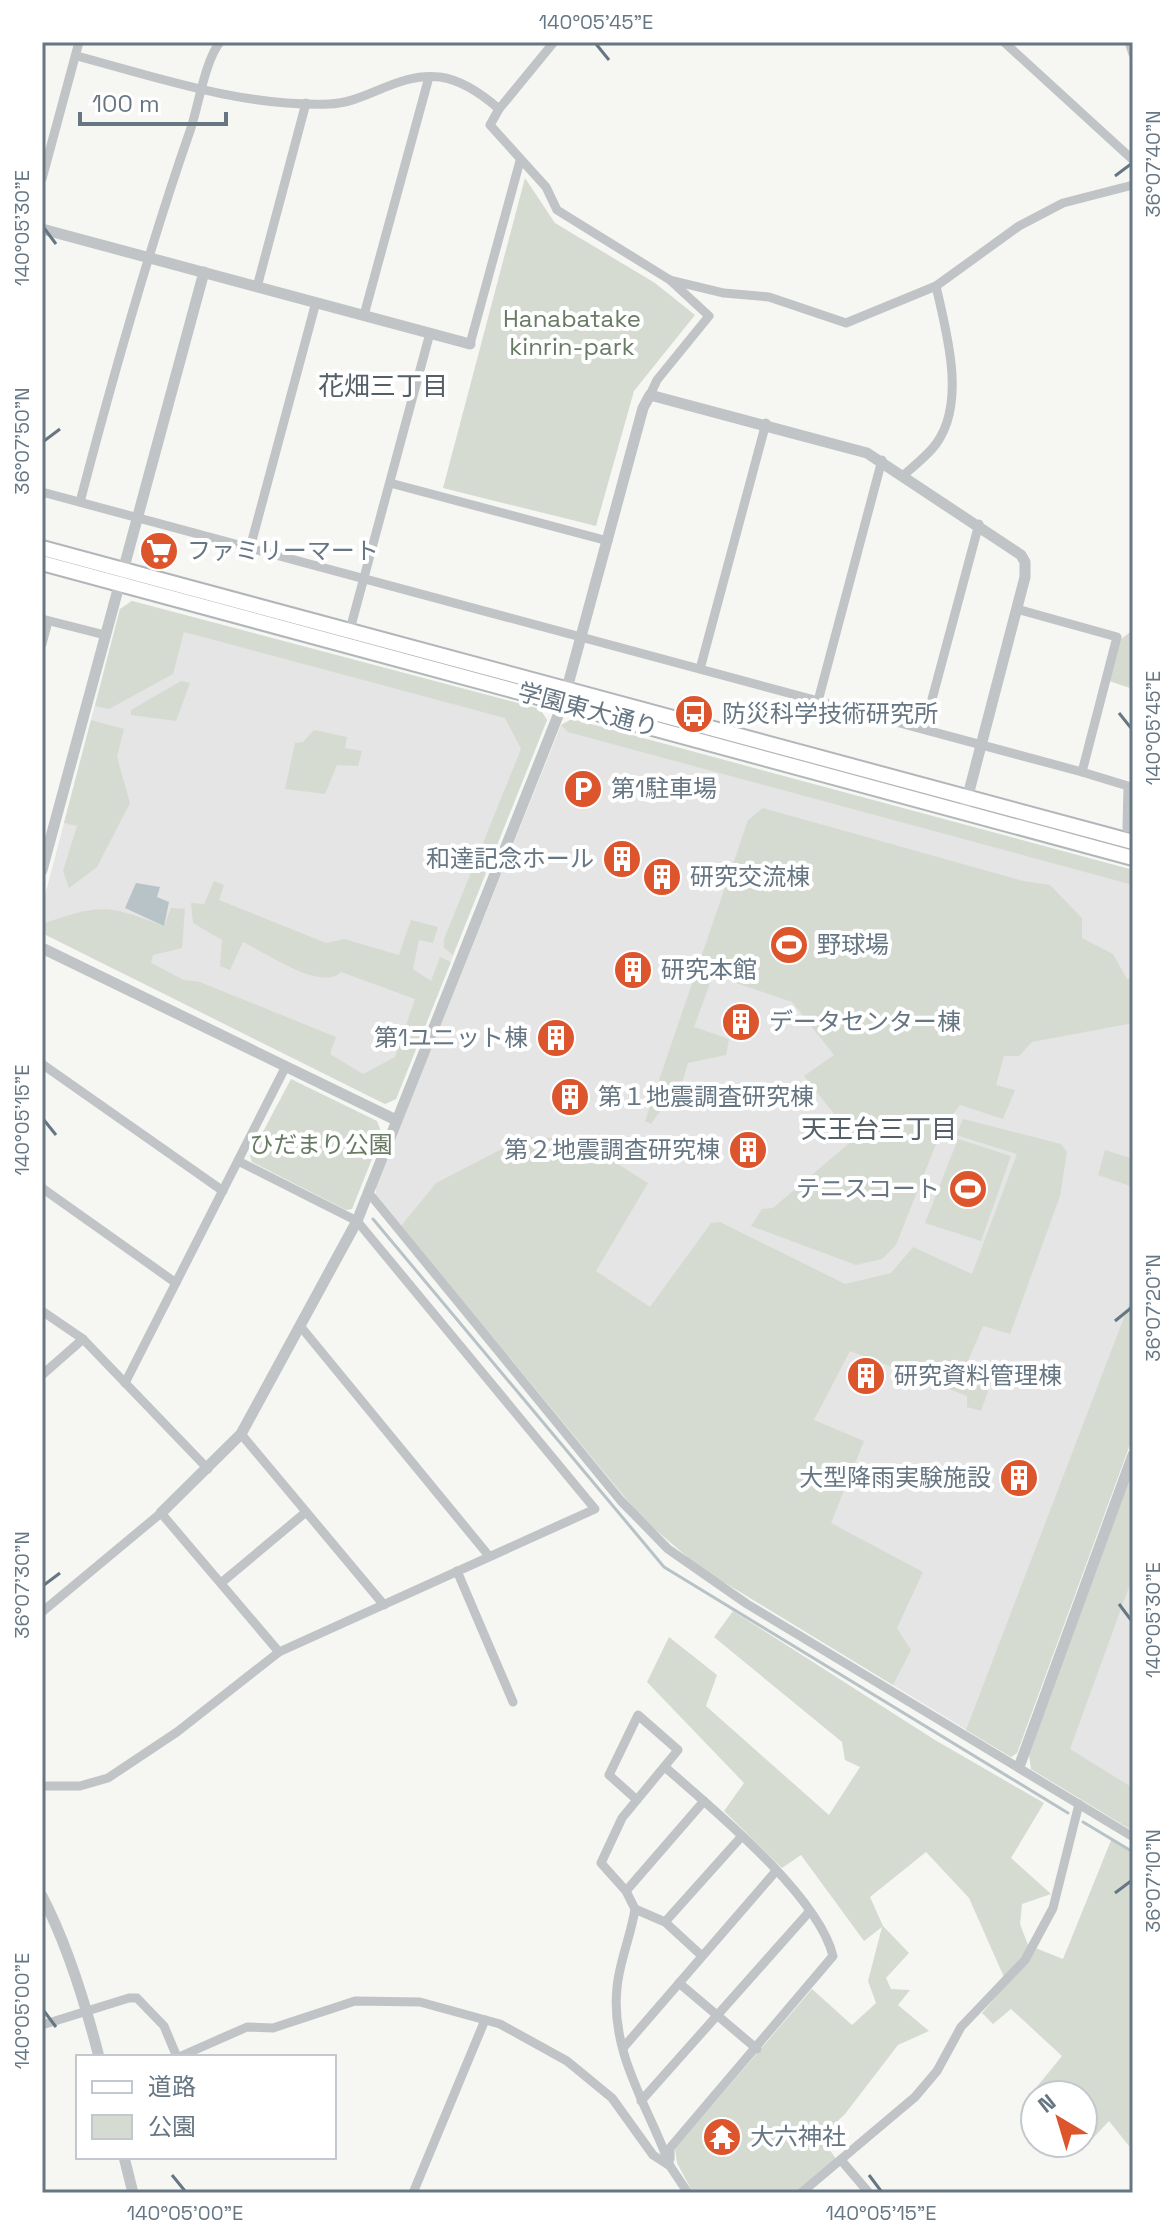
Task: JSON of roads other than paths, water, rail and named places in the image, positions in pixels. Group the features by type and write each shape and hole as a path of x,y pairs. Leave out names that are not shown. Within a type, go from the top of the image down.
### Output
{"main road":[{"name":"学園東大通り","path":"42,548 121,576 966,805 1133,858"},
{"name":"学園東大通り","path":"42,563 121,576"},
{"name":"学園東大通り","path":"966,805 1129,833"}],"street":[{"path":"42,179 79,42"},
{"path":"80,502 146,257 204,90 212,53 220,42"},
{"path":"42,1612 161,1513 241,1434 357,1221 565,696 643,408 657,380 709,316 670,280 557,210 546,187 490,125 499,109 554,42"},
{"path":"1004,42 1133,160"},
{"path":"1129,42 1133,54"},
{"path":"77,56 204,90 264,101 332,104 409,77 443,77 482,94 499,109"},
{"path":"364,315 429,77"},
{"path":"257,287 306,103"},
{"path":"42,229 470,344 520,161"},
{"path":"670,280 724,293 769,297 846,323 936,286 1019,226 1063,203 1133,185"},
{"path":"42,870 204,272"},
{"path":"905,474 935,445 944,430 954,370 936,286"},
{"path":"250,548 316,302"},
{"path":"352,622 430,333"},
{"path":"650,395 833,441 882,460 1013,547 1025,562 1017,609 966,805"},
{"path":"700,669 766,423"},
{"path":"818,701 882,460"},
{"path":"390,483 608,541"},
{"path":"42,492 1128,786 1129,833"},
{"path":"924,729 979,524"},
{"path":"1017,609 1117,637 1082,772"},
{"path":"42,644 45,620 105,635"},
{"path":"42,948 396,1120"},
{"path":"42,1064 223,1191"},
{"path":"125,1383 285,1068"},
{"path":"42,1786 80,1786 108,1778 177,1732 279,1652 595,1509 357,1221 238,1161"},
{"path":"42,1188 176,1283"},
{"path":"368,1192 621,1501 668,1549 747,1604 1133,1837"},
{"path":"42,1311 83,1339 208,1469"},
{"path":"301,1327 489,1556"},
{"path":"42,1375 83,1339"},
{"path":"241,1434 384,1605"},
{"path":"1019,1767 1133,1455"},
{"path":"221,1583 306,1512"},
{"path":"161,1513 279,1652"},
{"path":"457,1571 513,1702"},
{"path":"637,1800 609,1775 638,1715 678,1750 666,1768 622,1818 601,1863 626,1891 635,1909 617,1985 616,2011 623,2048 641,2101 670,2166 688,2193"},
{"path":"666,1768 776,1871 828,1937 833,1956 670,2148 670,2166"},
{"path":"626,1891 704,1801"},
{"path":"801,2193 915,2097 937,2071 961,2027 1025,1960 1053,1908 1079,1804"},
{"path":"665,1922 742,1836"},
{"path":"623,2048 776,1871"},
{"path":"42,1896 55,1920 87,2011 98,2055"},
{"path":"635,1909 665,1922 702,1956"},
{"path":"641,2101 809,1912"},
{"path":"679,1983 757,2049"},
{"path":"42,2025 137,1998 164,2026 177,2055"},
{"path":"183,2055 247,2027 273,2028 355,2001 420,2002 485,2020 541,2045 591,2079 612,2098 653,2155 670,2166"},
{"path":"413,2193 485,2020"},
{"path":"124,2159 133,2193"},
{"path":"841,2160 869,2193"}],"waterway":[{"path":"373,1219 664,1567 1068,1813"},
{"path":"1083,1822 1133,1852"}],"place":[{"name":"ファミリーマート","path":"159,551"},
{"name":"防災科学技術研究所","path":"694,714"},
{"name":"第1駐車場","path":"583,789"},
{"name":"和達記念ホール","path":"622,859"},
{"name":"研究交流棟","path":"662,877"},
{"name":"野球場","path":"789,945"},
{"name":"研究本館","path":"633,970"},
{"name":"データセンター棟","path":"741,1022"},
{"name":"第1ユニット棟","path":"556,1038"},
{"name":"第１地震調査研究棟","path":"570,1097"},
{"name":"第２地震調査研究棟","path":"748,1150"},
{"name":"テニスコート","path":"968,1189"},
{"name":"研究資料管理棟","path":"866,1376"},
{"name":"大型降雨実験施設","path":"1019,1478"},
{"name":"大六神社","path":"722,2137"}],"district":[{"name":"花畑三丁目","path":"383,386"},
{"name":"天王台三丁目","path":"879,1129"}],"park label":[{"name":"Hanabatake kinrin-park","path":"572,333"},
{"name":"ひだまり公園","path":"321,1145"}]}
